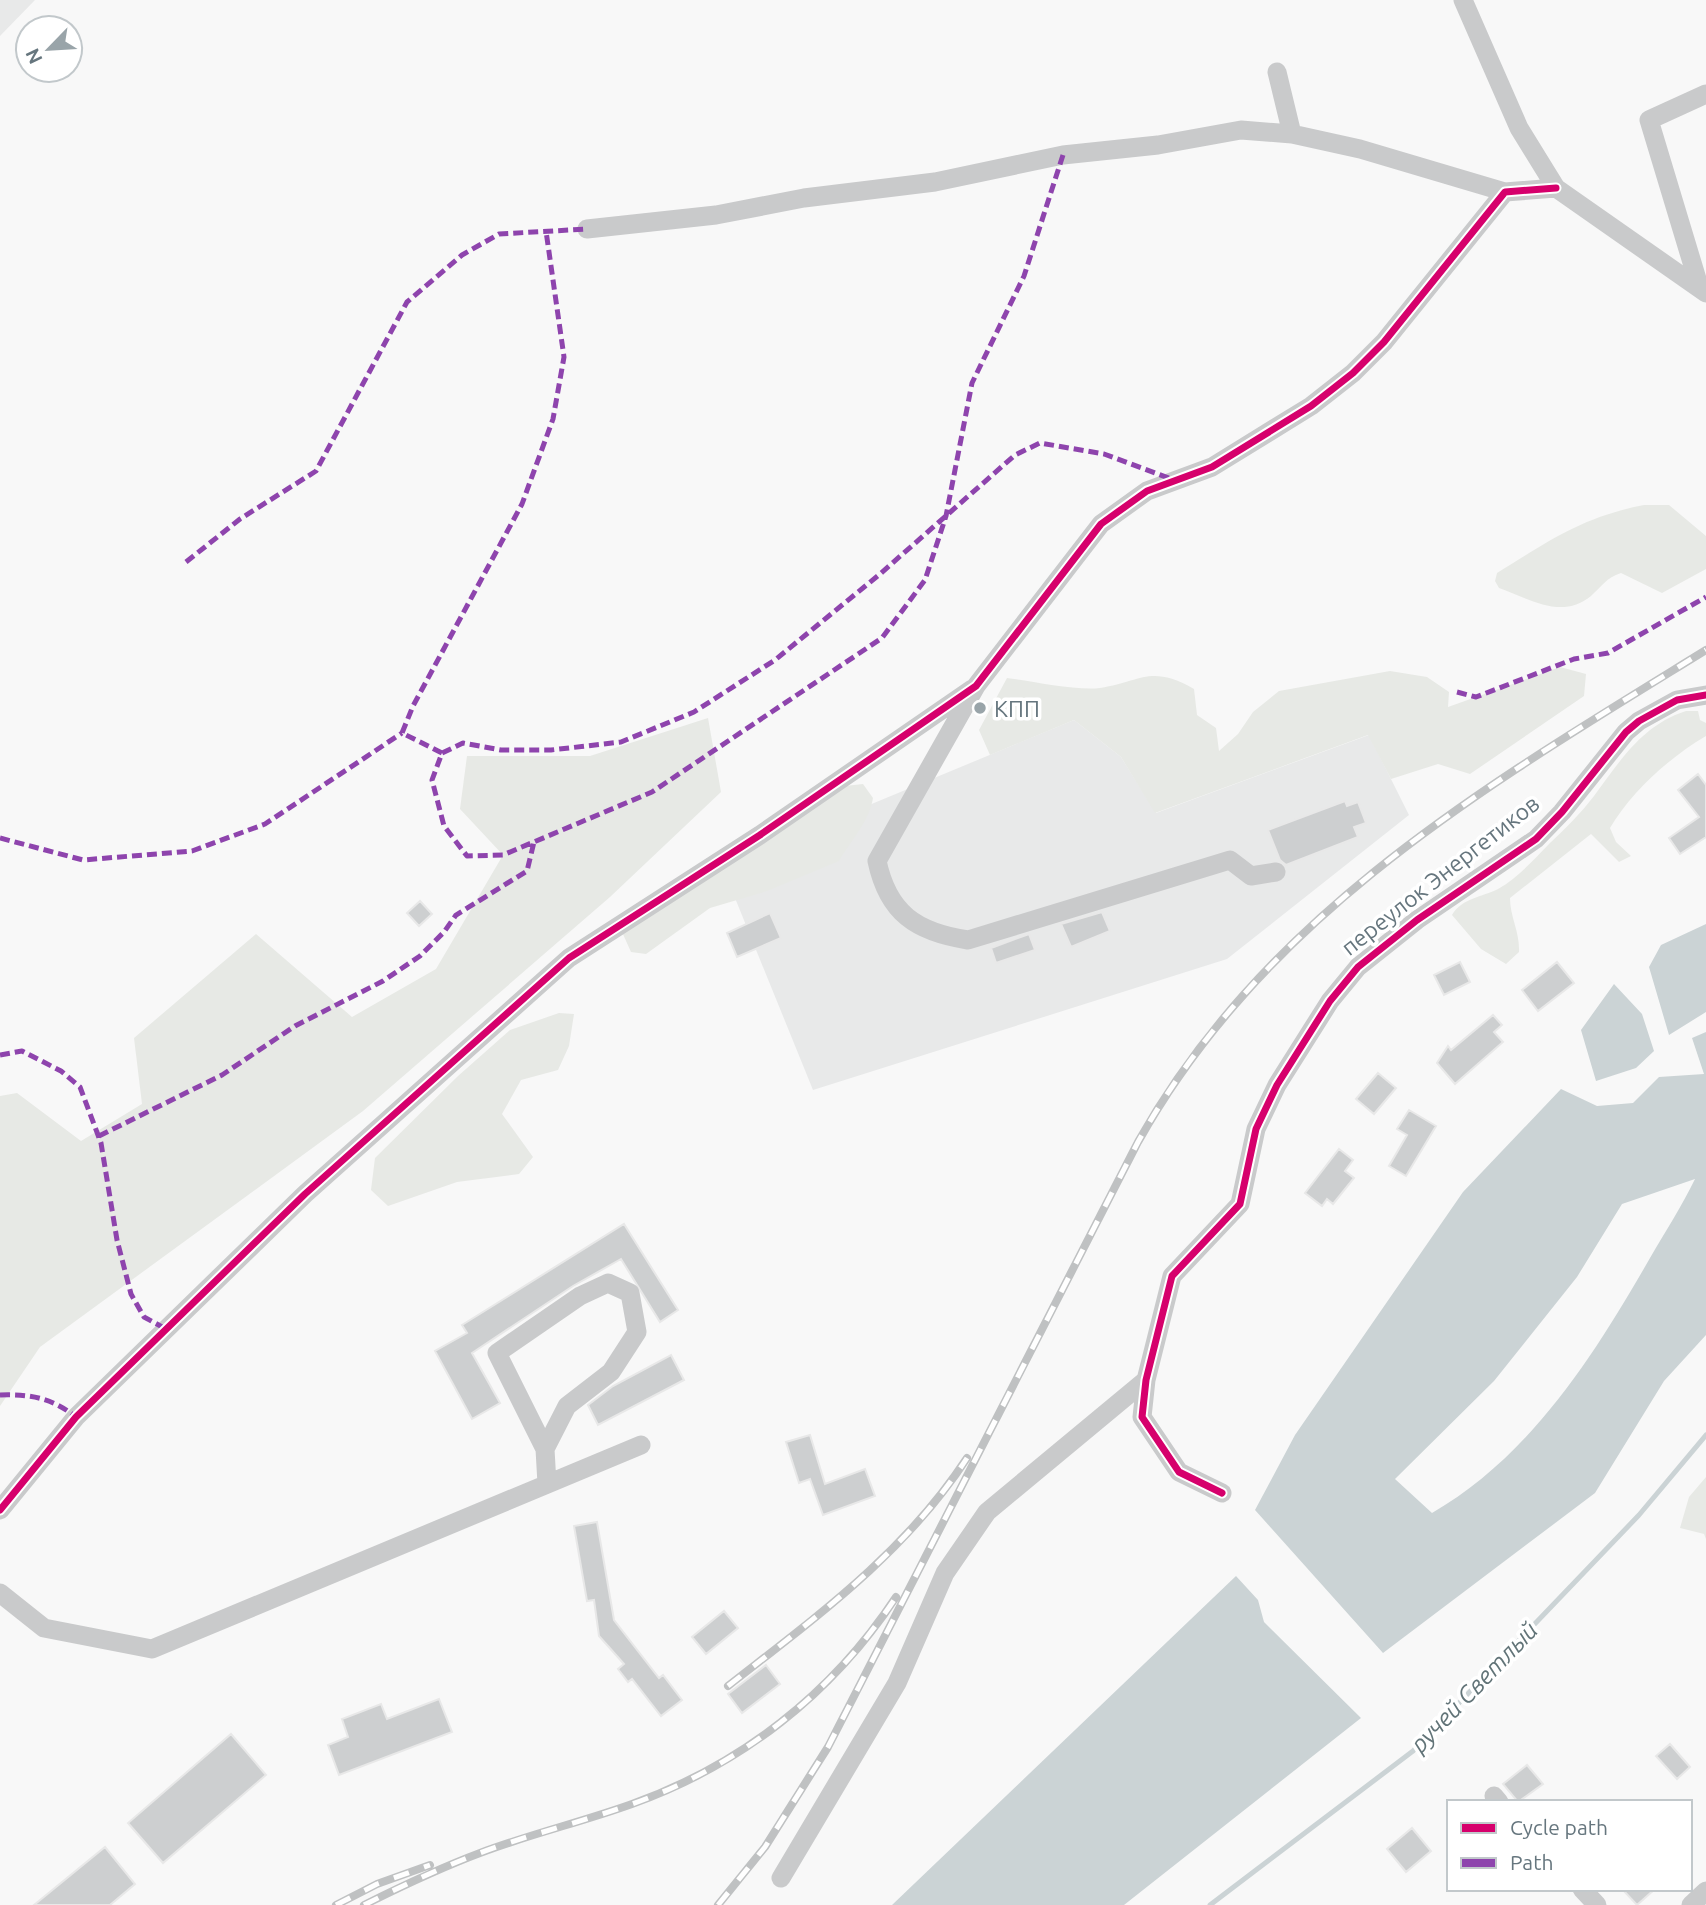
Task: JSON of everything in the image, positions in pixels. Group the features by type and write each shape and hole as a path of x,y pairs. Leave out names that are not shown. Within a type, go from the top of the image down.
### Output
{"street":[{"path":"1463,0 1519,128 1556,188 1703,291"},
{"path":"1277,72 1292,134"},
{"path":"1703,291 1649,120 1706,94"},
{"path":"587,229 716,215 804,198 935,182 1063,155 1158,145 1241,130 1292,134 1360,149 1506,192 1556,188"},
{"path":"1276,872 1251,876 1230,860 968,940 939,936 900,914 881,882 877,861 976,686 1101,523 1147,491 1212,467 1311,406 1353,373 1384,342 1506,192"},
{"path":"0,1510 76,1417 295,1203 569,958 760,835 976,686"},
{"name":"переулок Энергетиков","path":"1222,1493 1180,1472 1142,1417 1146,1380 1172,1276 1240,1204 1263,1110 1347,979 1417,920 1536,839 1582,788 1626,732 1677,700 1706,695"},
{"path":"545,1449 567,1406 611,1372 637,1332 630,1293 608,1283 580,1296 497,1353 545,1449 547,1484"},
{"path":"781,1878 897,1683 945,1573 987,1511 1146,1380"},
{"path":"0,1593 44,1628 152,1649 641,1445"},
{"path":"1584,1891 1597,1905"},
{"path":"1691,1905 1706,1891"}],"shaded area":[{"path":"0,0 35,0 21,14 14,14 14,22 0,36"},
{"path":"1644,505 1669,505 1706,536 1706,569 1662,593 1621,573 1580,603 1557,607 1534,602 1499,588 1495,581 1497,573 1584,523"},
{"path":"1560,667 1586,674 1584,696 1470,774 1438,764 1391,779 1368,735 1155,813 1121,757 1074,720 990,755 979,730 1007,678 1090,689 1146,677 1167,677 1194,689 1197,715 1216,728 1219,751 1238,734 1253,712 1279,691 1390,671 1427,677 1449,692 1448,707"},
{"path":"1686,711 1698,711 1700,720 1706,723 1706,736 1652,776 1629,801 1610,828 1616,842 1631,856 1619,862 1591,834 1510,898 1519,952 1506,964 1481,949 1452,915 1456,909 1467,901 1498,889 1519,874 1579,814 1623,757 1644,735 1670,717"},
{"path":"708,718 721,792 610,897 363,1111 40,1347 0,1406 0,1096 17,1093 81,1141 142,1104 134,1038 256,934 352,1017 436,969 503,855 460,809 467,756 590,756"},
{"path":"1074,720 1121,757 1156,813 1369,735 1409,815 1227,959 813,1090 722,866"},
{"path":"863,784 873,798 871,807 864,823 839,861 767,891 710,908 646,954 631,952 622,932 845,786"},
{"path":"1706,924 1706,1012 1669,1035 1649,967 1661,945"},
{"path":"1614,984 1642,1014 1654,1051 1636,1068 1596,1081 1581,1030"},
{"path":"559,1013 574,1014 569,1046 558,1070 521,1080 502,1114 533,1157 519,1174 457,1182 388,1206 371,1190 375,1158 458,1076 510,1030"},
{"path":"1706,1032 1706,1335 1664,1381 1595,1493 1383,1653 1255,1510 1295,1435 1463,1192 1561,1089 1597,1106 1633,1103 1659,1077 1704,1074 1692,1038","holes":["1695,1179 1607,1330 1557,1400 1530,1433 1500,1463 1467,1490 1432,1513 1395,1479 1494,1381 1577,1277 1622,1204"]},
{"path":"1706,1477 1706,1539 1704,1534 1680,1528 1689,1497"},
{"path":"1236,1576 1258,1600 1264,1622 1361,1718 1124,1905 892,1905"}],"building":[{"path":"1698,774 1706,785 1706,837 1680,854 1669,838 1699,817 1678,790"},
{"path":"1345,801 1347,806 1358,802 1366,823 1354,827 1358,837 1286,865 1280,860 1268,830"},
{"path":"420,901 432,914 419,926 407,913"},
{"path":"1102,912 1110,931 1071,947 1061,924"},
{"path":"770,913 781,938 737,957 727,933"},
{"path":"1029,934 1035,950 996,963 991,948"},
{"path":"1460,962 1470,982 1444,995 1434,975"},
{"path":"1557,962 1574,983 1538,1011 1522,990"},
{"path":"1493,1015 1502,1025 1494,1032 1503,1042 1455,1084 1437,1063 1448,1046 1451,1050"},
{"path":"1378,1073 1396,1088 1374,1114 1356,1099"},
{"path":"1409,1110 1436,1126 1406,1176 1389,1166 1407,1135 1397,1129"},
{"path":"1339,1149 1353,1160 1345,1171 1354,1178 1333,1204 1327,1199 1322,1206 1305,1193"},
{"path":"624,1224 678,1310 660,1322 621,1259 573,1286 472,1353 500,1403 472,1419 435,1351 467,1333 462,1325"},
{"path":"671,1355 684,1380 598,1425 588,1405 613,1386"},
{"path":"810,1435 825,1484 865,1469 875,1496 823,1515 810,1479 799,1483 786,1442"},
{"path":"597,1522 614,1620 659,1678 663,1675 682,1700 661,1716 632,1679 628,1682 618,1669 624,1664 599,1636 594,1600 587,1601 574,1526"},
{"path":"724,1611 738,1628 706,1654 692,1637"},
{"path":"766,1665 780,1684 742,1713 728,1694"},
{"path":"439,1699 452,1732 339,1775 328,1745 348,1737 342,1719 381,1704 387,1719"},
{"path":"231,1734 266,1775 163,1863 128,1823"},
{"path":"1670,1744 1690,1767 1677,1779 1656,1756"},
{"path":"1527,1765 1543,1784 1521,1800 1516,1800 1503,1784"},
{"path":"1412,1828 1431,1851 1406,1872 1387,1849"},
{"path":"105,1847 135,1884 110,1905 34,1905"},
{"path":"1624,1891 1653,1891 1637,1905"}],"waterway":[{"name":"ручей Светлый","path":"1210,1905 1413,1751 1639,1515 1706,1435"}],"railway":[{"path":"718,1905 765,1847 828,1747 1138,1142 1191,1060 1251,987 1317,921 1389,860 1544,751 1706,650"},
{"path":"728,1686 826,1609 887,1554 943,1492 967,1458"},
{"path":"364,1905 465,1859 632,1804 710,1769 747,1747 813,1695 871,1632 896,1597"},
{"path":"336,1905 377,1884 430,1865"}],"marked path":[{"path":"1063,155 1024,276 972,383 946,516 925,580 882,638 652,792 503,855 467,856 444,826 432,780 442,753 463,743 501,750 551,750 621,742 694,712 775,660 880,574 1015,455 1040,443 1104,454 1174,480"},
{"path":"186,562 240,519 316,471 407,302 462,255 499,234 587,229"},
{"path":"442,753 402,733 413,706 522,504 553,419 564,357 546,231"},
{"path":"1457,692 1476,697 1574,659 1608,653 1706,597"},
{"path":"0,838 83,860 192,851 265,824 402,733"},
{"path":"99,1136 222,1075 295,1026 383,981 420,956 444,932 456,915 527,871 534,842"},
{"path":"0,1055 22,1051 61,1071 80,1087 101,1143 117,1240 131,1294 144,1317 166,1329"},
{"path":"0,1395 41,1398 76,1417"}],"cycle path":[{"path":"0,1510 76,1417 305,1194 569,958 760,835 976,686 1101,524 1147,491 1212,467 1311,406 1353,373 1384,342 1505,192 1556,188"},
{"path":"1222,1493 1179,1472 1142,1417 1146,1380 1172,1276 1240,1204 1256,1129 1277,1085 1330,1001 1358,967 1417,920 1536,839 1562,812 1626,732 1639,721 1677,700 1706,695"}],"place":[{"name":"КПП","path":"980,708"}]}
